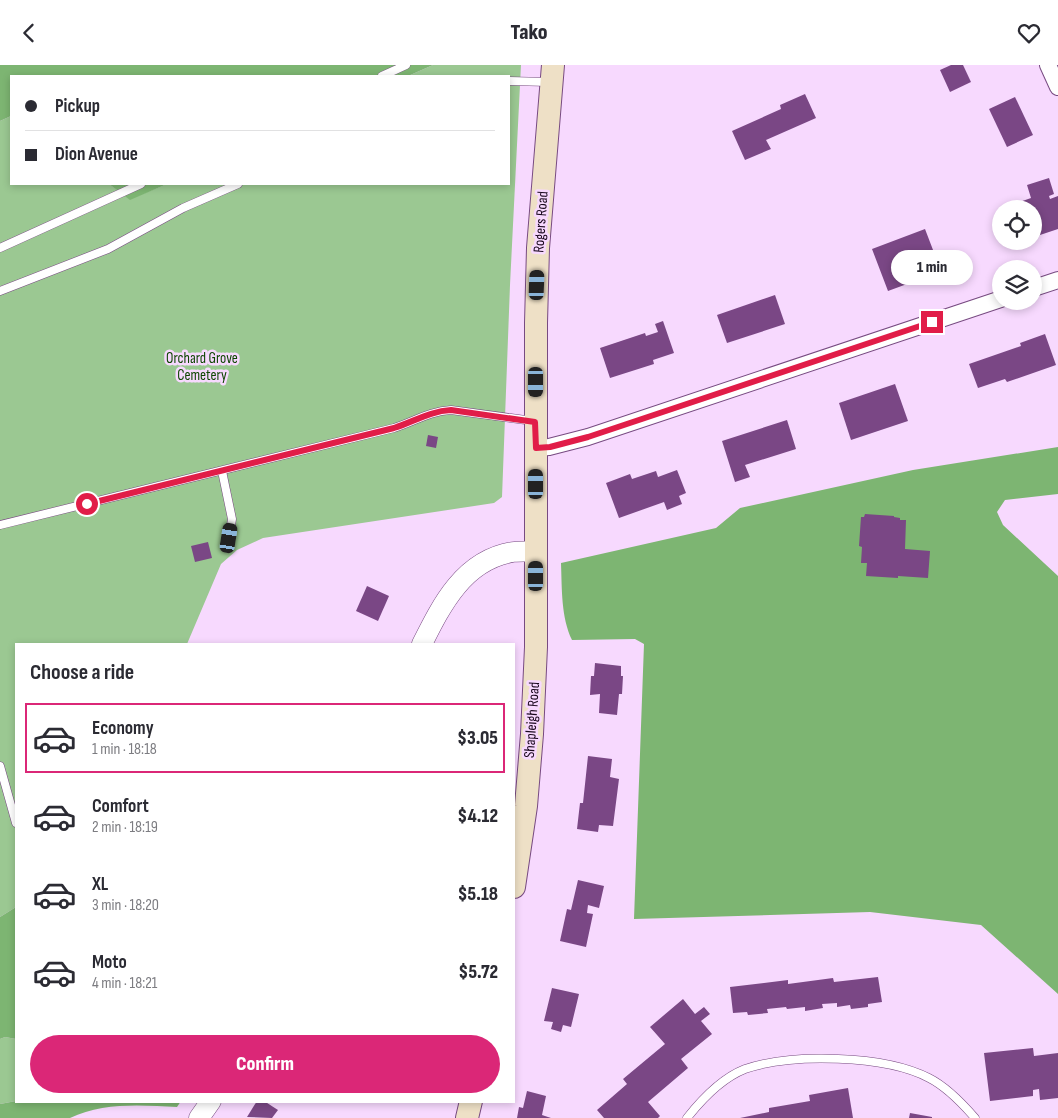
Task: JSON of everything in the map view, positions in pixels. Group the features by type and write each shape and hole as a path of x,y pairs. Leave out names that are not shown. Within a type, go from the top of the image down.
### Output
{"main road":[{"name":"Rogers Road","path":"536,551 535,422 538,248 552,73"},
{"name":"Shapleigh Road","path":"515,880 526,805 532,734 536,647 536,551"},
{"path":"467,1118 471,1103"}],"street":[{"path":"1048,65 1058,87"},
{"path":"1042,285 1058,280"},
{"path":"536,448 550,447 588,437 992,302"},
{"path":"423,643 459,581 472,570 496,557 513,552 536,551"},
{"path":"200,1118 211,1103"}],"lane":[{"path":"384,75 406,65"},
{"path":"510,81 552,73"},
{"path":"0,248 139,185"},
{"path":"0,291 108,249 182,208 236,185"},
{"path":"0,525 394,428 441,411 451,410 535,422"},
{"path":"222,471 232,519 229,538"},
{"path":"0,766 15,819"},
{"path":"687,1118 712,1091 744,1070 767,1064 828,1059 886,1064 928,1077 945,1088 966,1107 974,1118"}],"green space":[{"path":"0,65 433,65 410,75 10,75 10,116 0,121"},
{"name":"Orchard Grove Cemetery","path":"433,65 521,65 502,497 494,503 263,538 237,550 221,564 187,643 15,643 15,908 0,917 0,121 10,116 10,185 110,185 130,199 165,185 510,185 510,75 410,75"},
{"path":"110,185 165,185 130,200"},
{"path":"1058,447 1058,494 1005,500 997,512 1003,525 1058,576 1058,994 981,925 870,912 634,919 644,644 635,639 572,640 564,612 561,563 716,528 740,508 913,470"},
{"path":"15,908 15,1039 5,1037 0,1039 0,917"},
{"path":"5,1037 15,1039 15,1101 0,1104 0,1039"},
{"path":"15,1101 15,1103 180,1103 177,1107 136,1105 109,1107 95,1109 70,1118 0,1118 0,1104"}],"building":[{"path":"951,65 963,65 971,82 950,92 940,70"},
{"path":"805,94 816,118 766,140 771,149 745,160 732,131 781,109 780,105"},
{"path":"1015,97 1033,135 1007,147 989,109"},
{"path":"1049,178 1054,194 1049,196 1050,199 1058,196 1058,229 1042,234 1042,200 1025,200 1031,198 1027,185"},
{"path":"925,229 938,263 904,275 907,284 888,291 872,249"},
{"path":"775,295 785,324 727,343 717,315"},
{"path":"663,321 674,353 653,360 654,364 610,378 600,348 645,333 646,336 658,332 655,324"},
{"path":"1045,334 1056,365 1007,382 1005,379 978,388 969,364 1021,346 1020,343"},
{"path":"895,384 908,421 851,440 839,403"},
{"path":"787,420 796,449 745,465 750,477 735,482 722,441"},
{"path":"428,435 438,437 436,448 426,446"},
{"path":"677,470 686,493 679,496 682,504 667,510 664,502 619,518 606,483 630,474 632,479 656,471 658,477"},
{"path":"865,514 894,516 900,518 900,520 906,520 905,549 930,551 928,578 866,576 867,563 861,563 862,547 859,546 861,517 864,517"},
{"path":"208,542 212,558 195,562 191,546"},
{"path":"367,586 389,596 378,621 356,611"},
{"path":"595,663 621,666 621,676 623,676 622,694 619,694 617,715 599,713 600,694 590,695 591,676 594,676"},
{"path":"588,756 612,759 610,777 619,779 613,826 599,825 598,832 577,829 580,803 583,803"},
{"path":"578,880 604,886 599,908 588,905 587,913 593,914 586,947 560,941 567,909 571,910"},
{"path":"878,977 882,1002 868,1004 868,1007 851,1009 850,1005 837,1007 837,1003 822,1004 823,1008 805,1011 805,1007 787,1009 786,1007 767,1009 768,1013 748,1015 747,1012 733,1013 730,987 788,980 788,984 833,978 834,982"},
{"path":"552,988 579,994 571,1027 563,1025 561,1032 551,1029 553,1022 544,1021"},
{"path":"683,999 695,1014 704,1007 710,1014 701,1021 712,1034 681,1059 688,1068 648,1102 660,1116 658,1118 604,1118 597,1110 627,1084 623,1079 665,1044 650,1027"},
{"path":"1033,1048 1034,1056 1058,1053 1058,1098 1040,1100 1039,1089 1033,1090 1033,1096 990,1101 984,1053"},
{"path":"848,1088 853,1118 740,1118 769,1112 769,1108 810,1101 809,1095"},
{"path":"527,1091 546,1096 542,1115 551,1118 517,1118 519,1107 523,1108"},
{"path":"256,1103 267,1103 278,1110 272,1118 247,1117"},
{"path":"910,1113 932,1117 932,1118 909,1118"}],"route":[{"path":"87,504 394,428 441,411 451,410 535,422 536,448 550,447 588,437 932,322"}]}
